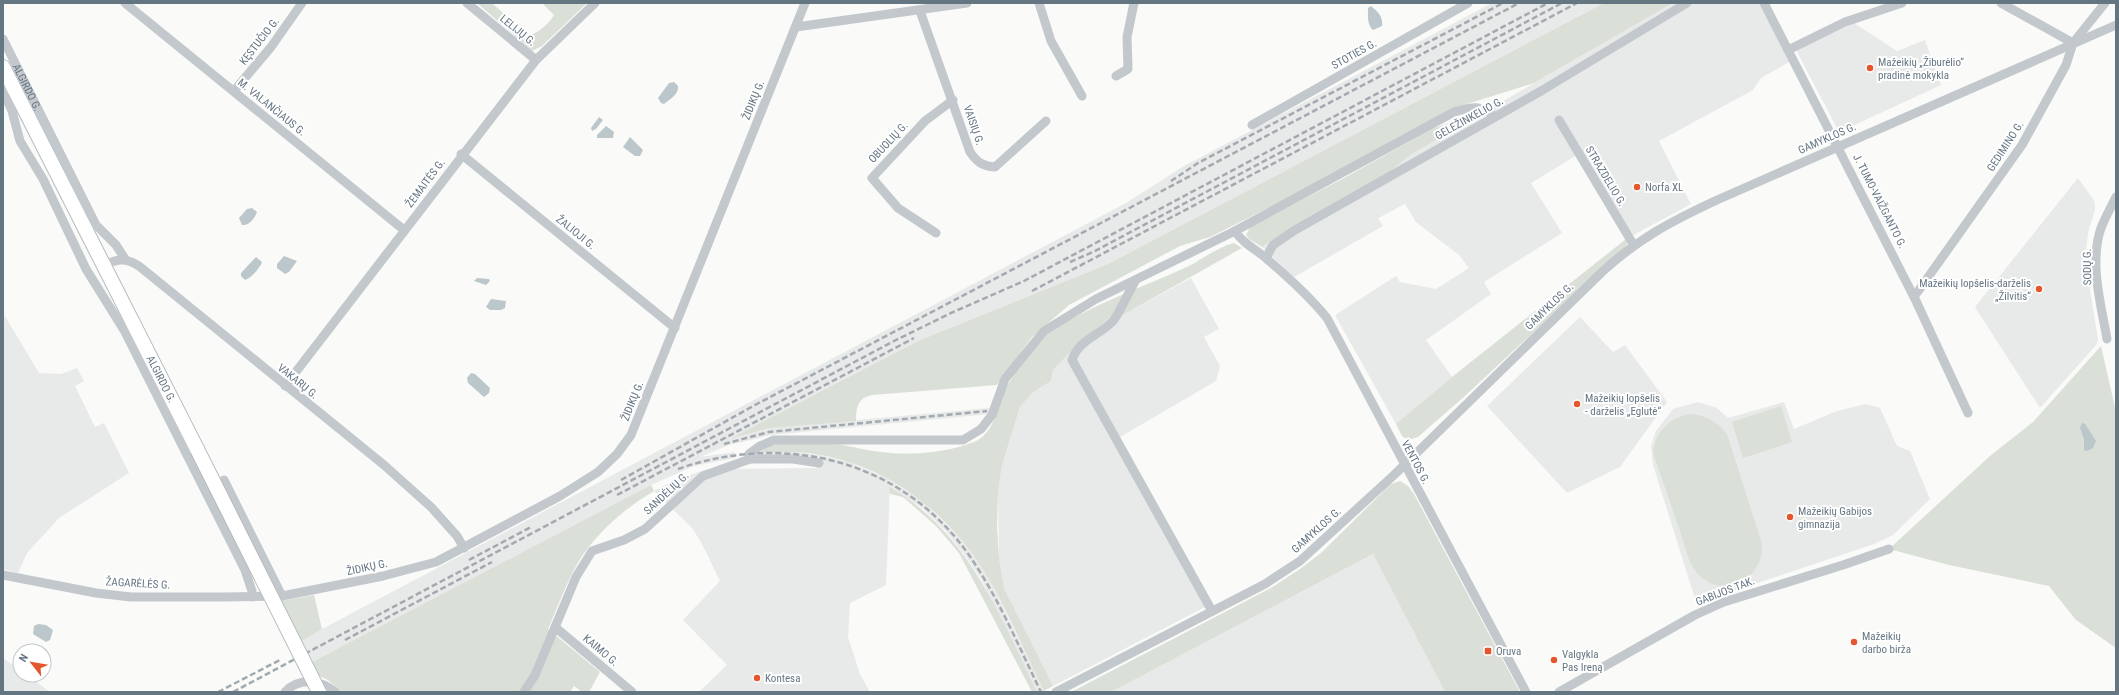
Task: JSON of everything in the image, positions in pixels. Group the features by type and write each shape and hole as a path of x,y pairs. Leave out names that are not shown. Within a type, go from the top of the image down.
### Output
{"main road":[{"name":"ALGIRDO G.","path":"3,67 319,692"}],"street":[{"name":"M. VALANČIAUS G.","path":"125,3 404,230"},
{"name":"KĘSTUČIO G.","path":"234,91 271,47 302,3"},
{"name":"LELIJŲ G.","path":"467,3 536,60"},
{"name":"ŽEMAITĖS G.","path":"285,386 461,154 536,60 595,3"},
{"name":"ŽIDIKŲ G.","path":"278,596 383,576 429,564 464,548 583,483 617,454 631,435 805,3"},
{"path":"796,27 920,11 967,3"},
{"path":"1039,3 1051,41 1082,96"},
{"path":"1116,76 1128,69 1127,37 1134,3"},
{"name":"STOTIES G.","path":"1252,125 1468,3"},
{"name":"GELEŽINKELIO G.","path":"1266,258 1273,245 1295,230 1495,117 1687,3"},
{"name":"J. TUMO-VAIŽGANTO G.","path":"1764,3 1914,297 1968,413"},
{"path":"1788,50 1845,22 1902,3"},
{"path":"2001,3 2073,43"},
{"name":"GEDIMINO G.","path":"1914,297 2022,145 2071,55 2073,43 2105,3"},
{"name":"VAISIŲ G.","path":"920,11 953,100 970,152 978,162 984,166 995,167 1046,121"},
{"name":"GAMYKLOS G.","path":"1056,692 1265,584 1300,561 1404,465 1602,272 1634,244 1676,219 1838,146 2116,25"},
{"name":"ALGIRDO G.","path":"3,39 96,225 116,245 125,259"},
{"path":"3,91 12,111 20,141 43,179 86,269 124,330 245,570 252,590 252,597"},
{"name":"OBUOLIŲ G.","path":"936,233 898,208 872,178 925,121 953,100"},
{"path":"750,459 749,454 760,446 774,440 963,440 981,429 992,415 1004,379 1044,331 1096,299 1235,231 1454,112 1469,108 1485,108 1495,117"},
{"name":"STRAZDELIO G.","path":"1559,120 1634,244"},
{"name":"ŽALIOJI G.","path":"461,154 675,328"},
{"name":"SODŲ G.","path":"2107,339 2096,258 2101,230 2116,197"},
{"name":"VENTOS G.","path":"1235,231 1244,243 1266,258 1316,304 1327,318 1526,692"},
{"path":"103,266 117,260 125,259"},
{"name":"VAKARŲ G.","path":"125,259 145,271 409,487 451,530 464,548"},
{"path":"1136,280 1113,321 1082,344 1075,351 1072,360 1212,611"},
{"name":"SANDĖLIŲ G.","path":"524,692 535,675 576,577 592,551 624,540 645,529 703,476 750,459 793,459 819,463"},
{"path":"224,480 278,596"},
{"name":"GABIJOS TAK.","path":"1559,692 1695,615 1724,602 1889,549"},
{"name":"ŽAGARĖLĖS G.","path":"3,575 96,593 131,597 278,596"},
{"name":"KAIMO G.","path":"555,627 632,692"},
{"path":"285,692 297,684 309,681 321,682 335,692"}],"shaded area":[{"path":"477,3 492,3 528,36 543,28 554,15 542,3 587,3 542,46 532,51"},
{"path":"1492,3 1604,3 1108,264 918,341 735,437 770,428 989,408 990,414 771,435 729,445 700,457 735,452 735,458 694,466 651,485 312,662 302,641 322,629 1126,203 1184,166"},
{"path":"1604,3 1673,3 1534,83 1467,104 1274,205 1210,237 1180,246 1069,305 1032,337 997,385 867,396 857,407 856,421 770,428 732,438 918,341 1108,264"},
{"path":"1673,3 1761,3 1791,61 1761,78 1753,90 1659,141 1691,204 1626,239 1577,155 1531,183 1562,233 1484,282 1491,294 1426,340 1452,377 1396,424 1335,315 1396,276 1400,282 1436,289 1469,268 1459,255 1416,222 1405,204 1378,218 1383,226 1294,277 1262,247 1295,225 1387,174 1412,154"},
{"path":"1371,6 1380,14 1382,20 1382,26 1373,30 1370,26 1368,17 1368,8"},
{"name":"Mažeikių „Žiburėlio“ pradinė mokykla","path":"1854,23 1897,51 1925,40 1941,85 1846,129 1838,130 1796,50"},
{"path":"674,82 678,86 676,94 664,104 661,103 658,98 669,83"},
{"path":"599,117 603,120 596,129 592,131 591,128"},
{"path":"1460,119 1465,123 1412,154 1387,174 1295,225 1262,247 1249,239 1246,235 1250,227 1344,178 1434,128"},
{"path":"606,126 614,132 613,138 597,138 597,135"},
{"path":"630,137 643,150 640,156 635,156 623,147"},
{"name":"Mažeikių lopšelis-darželis „Žilvitis“","path":"2078,178 2095,202 2095,210 2088,233 2085,257 2098,340 2096,345 2040,408 1975,307"},
{"path":"252,208 257,212 255,217 249,223 242,225 239,218 247,209"},
{"path":"1626,239 1627,245 1466,395 1418,437 1408,440 1402,436 1396,424 1452,377"},
{"path":"1234,243 1242,248 1123,315 1109,318 1074,348 1053,370 1051,381 1032,393 1020,407 1002,465 998,492 997,528 999,558 1004,588 1053,686 1044,691 990,581 959,537 940,517 919,499 897,484 873,471 847,462 821,455 806,453 760,452 769,446 777,444 822,443 883,452 912,454 954,448 974,442 987,432 995,417 1007,386 1027,356 1049,332 1093,308 1189,266 1217,250"},
{"path":"284,256 297,261 289,272 285,274 277,268 277,264"},
{"path":"256,257 262,262 257,270 245,280 241,276 241,273"},
{"path":"477,278 489,279 490,281 486,285 474,281"},
{"path":"1191,278 1219,329 1204,337 1220,366 1216,381 1115,440 1207,606 1053,686 1004,588 999,558 998,492 1002,465 1020,407 1032,393 1051,381 1053,370 1074,348 1109,318 1123,315"},
{"path":"491,299 506,301 505,308 501,310 490,310 486,307"},
{"path":"3,313 39,373 61,374 77,368 84,381 75,386 95,427 104,423 129,473 59,518 27,553 18,573 3,569"},
{"name":"Mažeikių lopšelis - darželis „Eglutė“","path":"1580,317 1613,352 1625,345 1667,402 1620,467 1567,493 1487,406"},
{"path":"2101,346 2116,412 2116,648 2076,620 2049,586 1949,565 1889,549 1990,456 2033,422"},
{"path":"471,373 475,374 490,388 489,393 484,397 468,383 467,378"},
{"name":"Mažeikių Gabijos gimnazija","path":"1698,402 1717,408 1728,418 1784,402 1794,429 1837,411 1866,404 1880,408 1897,446 1910,451 1930,499 1893,535 1874,544 1713,598 1696,602 1653,465 1651,446 1656,431 1673,409"},
{"path":"1781,406 1792,442 1743,458 1732,422"},
{"path":"1690,414 1711,420 1720,426 1727,434 1762,544 1760,559 1756,569 1749,577 1732,585 1721,586 1709,583 1695,571 1687,554 1653,453 1654,445 1664,427 1682,416"},
{"path":"2082,423 2085,424 2096,441 2093,448 2087,451 2084,450 2084,439 2080,428"},
{"path":"760,452 793,452 820,455 849,462 886,478 921,500 957,535 978,561 991,582 1044,691 1037,692 981,579 967,558 945,530 923,509 890,486 886,585 850,603 848,637 860,674 870,692 699,692 727,665 683,620 720,581 701,542 692,528 654,491 675,480 708,469 816,468 818,459 760,455"},
{"path":"1400,481 1408,486 1414,494 1520,692 1445,692 1373,554 1111,692 1071,692 1271,588 1321,553 1391,484"},
{"path":"651,485 654,491 613,521 587,549 575,567 548,629 600,672 589,692 582,692 574,686 570,692 341,692 328,680 319,676 312,662"},
{"path":"889,486 917,505 940,527 961,551 994,604 1037,692 1032,692 959,553 936,526 903,497 890,494"},
{"path":"1373,554 1445,692 1111,692"},
{"path":"314,595 322,629 302,641 281,601"},
{"path":"38,624 46,625 53,630 50,640 46,642 33,634 34,626"},
{"path":"3,658 12,664 12,683 38,683 50,692 3,692"}],"railway":[{"path":"1171,181 1198,163 1503,3"},
{"path":"621,480 755,405 1519,3"},
{"path":"233,692 894,341 951,313 1024,281 1548,3"},
{"path":"1070,262 1093,252 1562,3"},
{"path":"1032,291 1577,3"},
{"path":"617,495 914,338"},
{"path":"724,444 769,432 987,411"},
{"path":"678,469 719,458 760,453 801,455 841,463 878,477 913,498 944,525 971,558 1000,607 1041,692"},
{"path":"469,560 531,527"},
{"path":"345,640 492,562"},
{"path":"218,692 280,660"}],"place":[{"name":"Mažeikių „Žiburėlio“ pradinė mokykla","path":"1870,68"},
{"name":"Norfa XL","path":"1637,187"},
{"name":"Mažeikių lopšelis-darželis „Žilvitis“","path":"2039,289"},
{"name":"Mažeikių lopšelis - darželis „Eglutė“","path":"1577,404"},
{"name":"Mažeikių Gabijos gimnazija","path":"1790,517"},
{"name":"Mažeikių darbo birža","path":"1854,642"},
{"name":"Oruva","path":"1488,651"},
{"name":"Valgykla Pas Ireną","path":"1554,660"},
{"name":"Kontesa","path":"757,678"}]}
